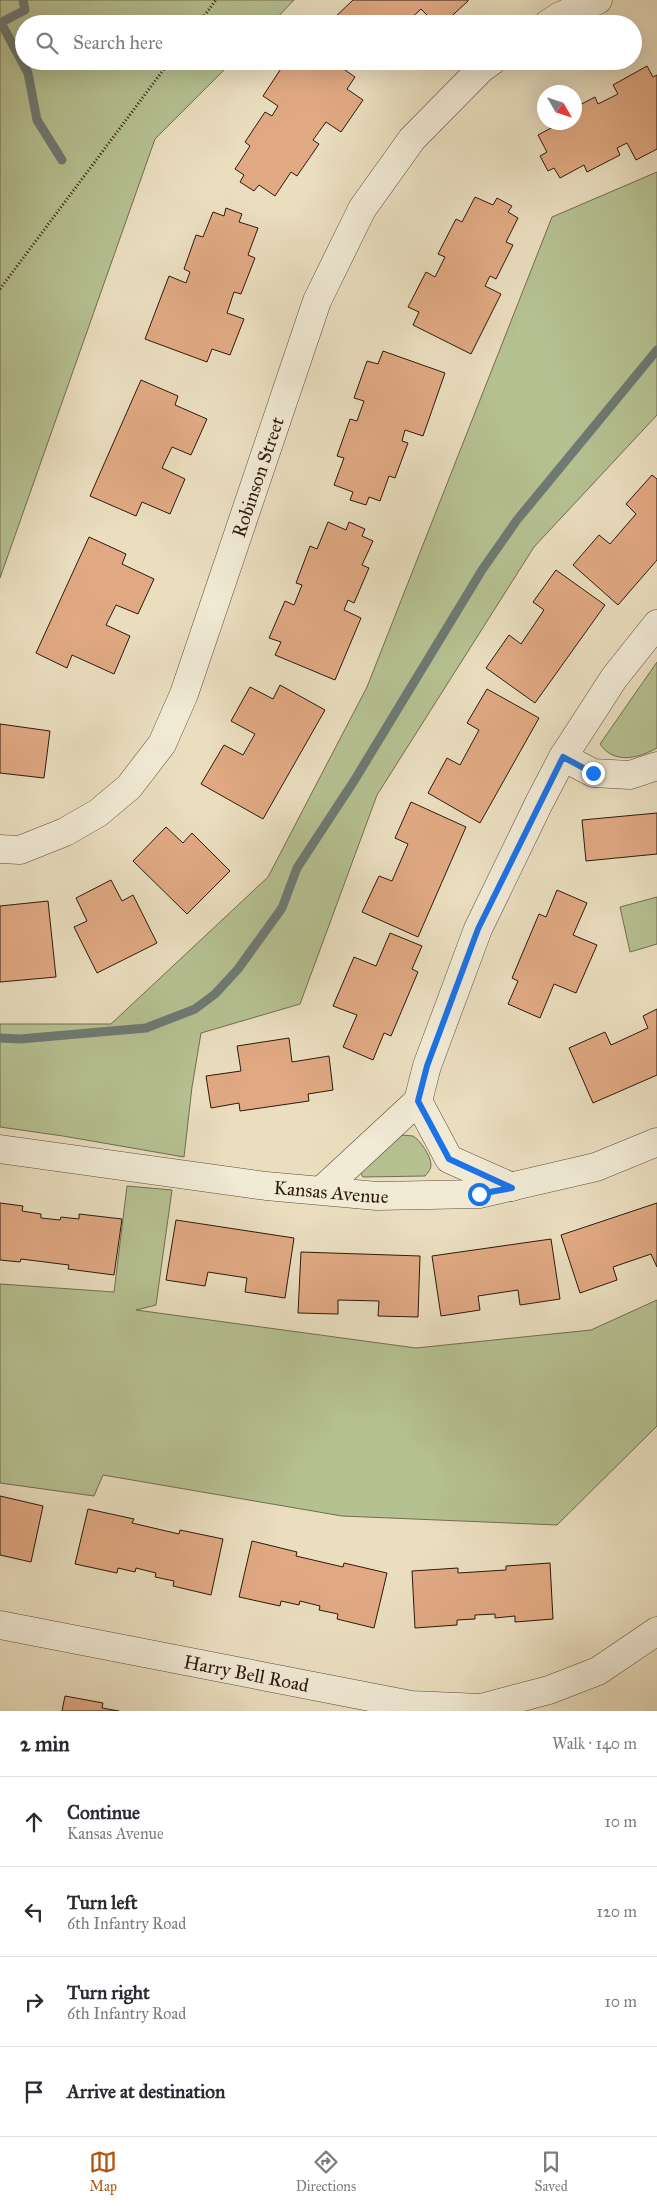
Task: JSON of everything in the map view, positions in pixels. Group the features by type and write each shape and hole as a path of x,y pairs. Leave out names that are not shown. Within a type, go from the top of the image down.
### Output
{"street":[{"path":"562,15 598,0"},
{"name":"Robinson Street","path":"0,850 20,850 65,832 98,813 129,786 162,744 184,694 317,301 362,209 412,139 480,70"},
{"path":"322,1190 418,1101 427,1066 478,929 563,757 614,678 657,624"},
{"path":"563,757 593,773 630,775 657,766"},
{"path":"418,1101 449,1159 512,1188"},
{"name":"Kansas Avenue","path":"0,1149 266,1186 377,1196 479,1194 512,1188 596,1167 657,1142"},
{"name":"Harry Bell Road","path":"0,1625 411,1705 481,1708 548,1690 598,1671 657,1631"}],"path":[{"path":"205,15 216,0"},
{"path":"0,289 163,70"}],"green space":[{"path":"0,0 294,0 280,15 15,15 15,70 224,70 155,139 0,578"},
{"path":"657,172 657,415 534,547 377,795 300,1004 201,1033 192,1087 184,1157 0,1127 0,1024 111,1024 268,877 367,687 552,217"},
{"path":"657,662 657,748 635,757 627,758 612,755 600,744"},
{"path":"657,897 657,944 630,952 620,907"},
{"path":"402,1135 413,1136 425,1149 431,1165 426,1175 363,1177 360,1172"},
{"path":"127,1186 172,1190 156,1305 136,1310 416,1348 591,1330 657,1300 657,1426 557,1525 342,1516 103,1475 94,1496 0,1483 0,1284 114,1292"}],"building":[{"path":"353,0 468,0 453,15 427,15 421,9 415,15 337,15"},
{"path":"647,66 653,77 657,75 657,149 636,160 627,143 617,148 620,155 587,172 584,165 560,178 554,168 548,171 540,156 547,152 538,135 547,130 582,130 582,104 595,97 598,104 618,94 613,85"},
{"path":"280,70 345,70 355,77 347,89 363,100 341,132 326,122 313,140 319,144 297,176 291,172 275,196 259,185 254,191 240,182 244,175 235,169 250,146 245,142 265,112 272,116 278,106 263,96"},
{"path":"475,197 493,205 497,198 512,206 508,212 518,218 506,242 513,245 496,279 490,276 485,286 501,294 471,354 413,325 419,312 408,307 426,272 435,277 445,257 438,254 456,219 462,222"},
{"path":"226,208 242,214 239,222 258,228 248,255 255,258 241,294 234,292 227,313 244,319 230,355 212,349 207,362 145,339 169,276 186,283 190,272 184,269 196,235 203,237 213,212 224,216"},
{"path":"383,351 445,373 423,436 405,430 402,441 408,443 395,478 389,476 380,501 369,497 366,505 350,500 353,492 334,485 344,458 337,456 350,419 357,421 364,401 354,398 367,361 378,364"},
{"path":"141,380 178,396 175,405 207,419 191,455 172,447 162,468 185,479 170,514 142,502 136,516 90,496"},
{"path":"652,475 657,479 657,560 618,605 573,565 599,535 610,544 636,514 626,504"},
{"path":"328,522 346,530 349,522 365,529 362,536 373,541 362,565 369,568 354,603 348,600 344,610 361,618 335,680 275,655 281,642 269,638 285,601 294,605 302,585 296,583 310,546 317,549"},
{"path":"89,537 126,554 122,564 154,579 138,614 116,605 106,625 130,636 114,674 72,655 67,668 36,653"},
{"path":"556,570 605,605 535,703 486,668 509,635 521,644 544,610 533,602"},
{"path":"280,685 325,710 263,819 201,784 224,745 243,755 255,734 231,721 250,687 273,699"},
{"path":"487,689 539,718 480,823 428,793 447,758 460,765 479,730 467,723"},
{"path":"0,724 50,731 44,778 0,773"},
{"path":"411,802 466,827 418,937 362,912 379,876 392,881 408,844 395,838"},
{"path":"657,813 657,854 586,861 582,820"},
{"path":"166,827 183,843 192,833 230,871 187,914 133,861"},
{"path":"111,880 122,901 133,895 157,943 97,973 74,927 87,921 76,898"},
{"path":"557,890 587,903 573,935 597,945 576,993 554,984 540,1018 508,1004 518,981 512,978 539,914 546,917"},
{"path":"48,901 56,977 0,982 0,906"},
{"path":"390,933 422,946 412,969 418,972 391,1036 384,1033 373,1060 343,1047 357,1015 333,1006 354,957 376,966"},
{"path":"657,1009 657,1075 593,1103 569,1048 605,1032 611,1045 648,1028 643,1016"},
{"path":"289,1038 292,1062 329,1056 333,1090 308,1094 309,1101 240,1111 239,1103 211,1108 206,1076 241,1071 237,1046"},
{"path":"0,1203 23,1206 22,1211 41,1214 41,1218 60,1220 61,1217 79,1219 79,1214 122,1219 114,1275 68,1269 69,1265 21,1259 20,1262 0,1260"},
{"path":"657,1203 657,1267 651,1254 613,1267 617,1280 580,1293 561,1235"},
{"path":"176,1220 294,1238 285,1298 245,1292 247,1278 208,1272 205,1286 166,1280"},
{"path":"551,1239 560,1299 520,1305 518,1290 478,1296 480,1310 441,1316 432,1256"},
{"path":"301,1252 420,1256 418,1317 378,1316 379,1301 338,1300 338,1314 298,1313"},
{"path":"0,1496 43,1506 31,1562 0,1555"},
{"path":"88,1509 134,1519 132,1523 179,1534 180,1530 223,1539 211,1595 173,1586 174,1581 155,1577 156,1573 136,1568 135,1572 118,1568 117,1573 75,1564"},
{"path":"252,1541 297,1552 296,1556 343,1567 344,1563 387,1573 374,1628 337,1619 338,1614 319,1610 320,1606 300,1601 299,1605 281,1601 280,1606 239,1597"},
{"path":"550,1563 553,1619 515,1622 515,1616 495,1618 495,1614 475,1615 475,1619 457,1620 457,1625 415,1628 412,1571 458,1568 458,1573 506,1570 506,1566"},
{"path":"65,1696 103,1703 102,1708 119,1711 62,1711"}],"waterway":[{"path":"15,15 25,10 23,0"},
{"path":"0,23 15,15"},
{"path":"1,23 15,49"},
{"path":"26,70 37,120 62,160"},
{"path":"0,1038 20,1039 146,1028 195,1009 215,994 238,969 282,908 297,868 354,781 482,570 517,520 657,350"}],"route":[{"path":"479,1194 512,1188 449,1159 418,1101 427,1066 478,929 563,757 593,773"}]}
